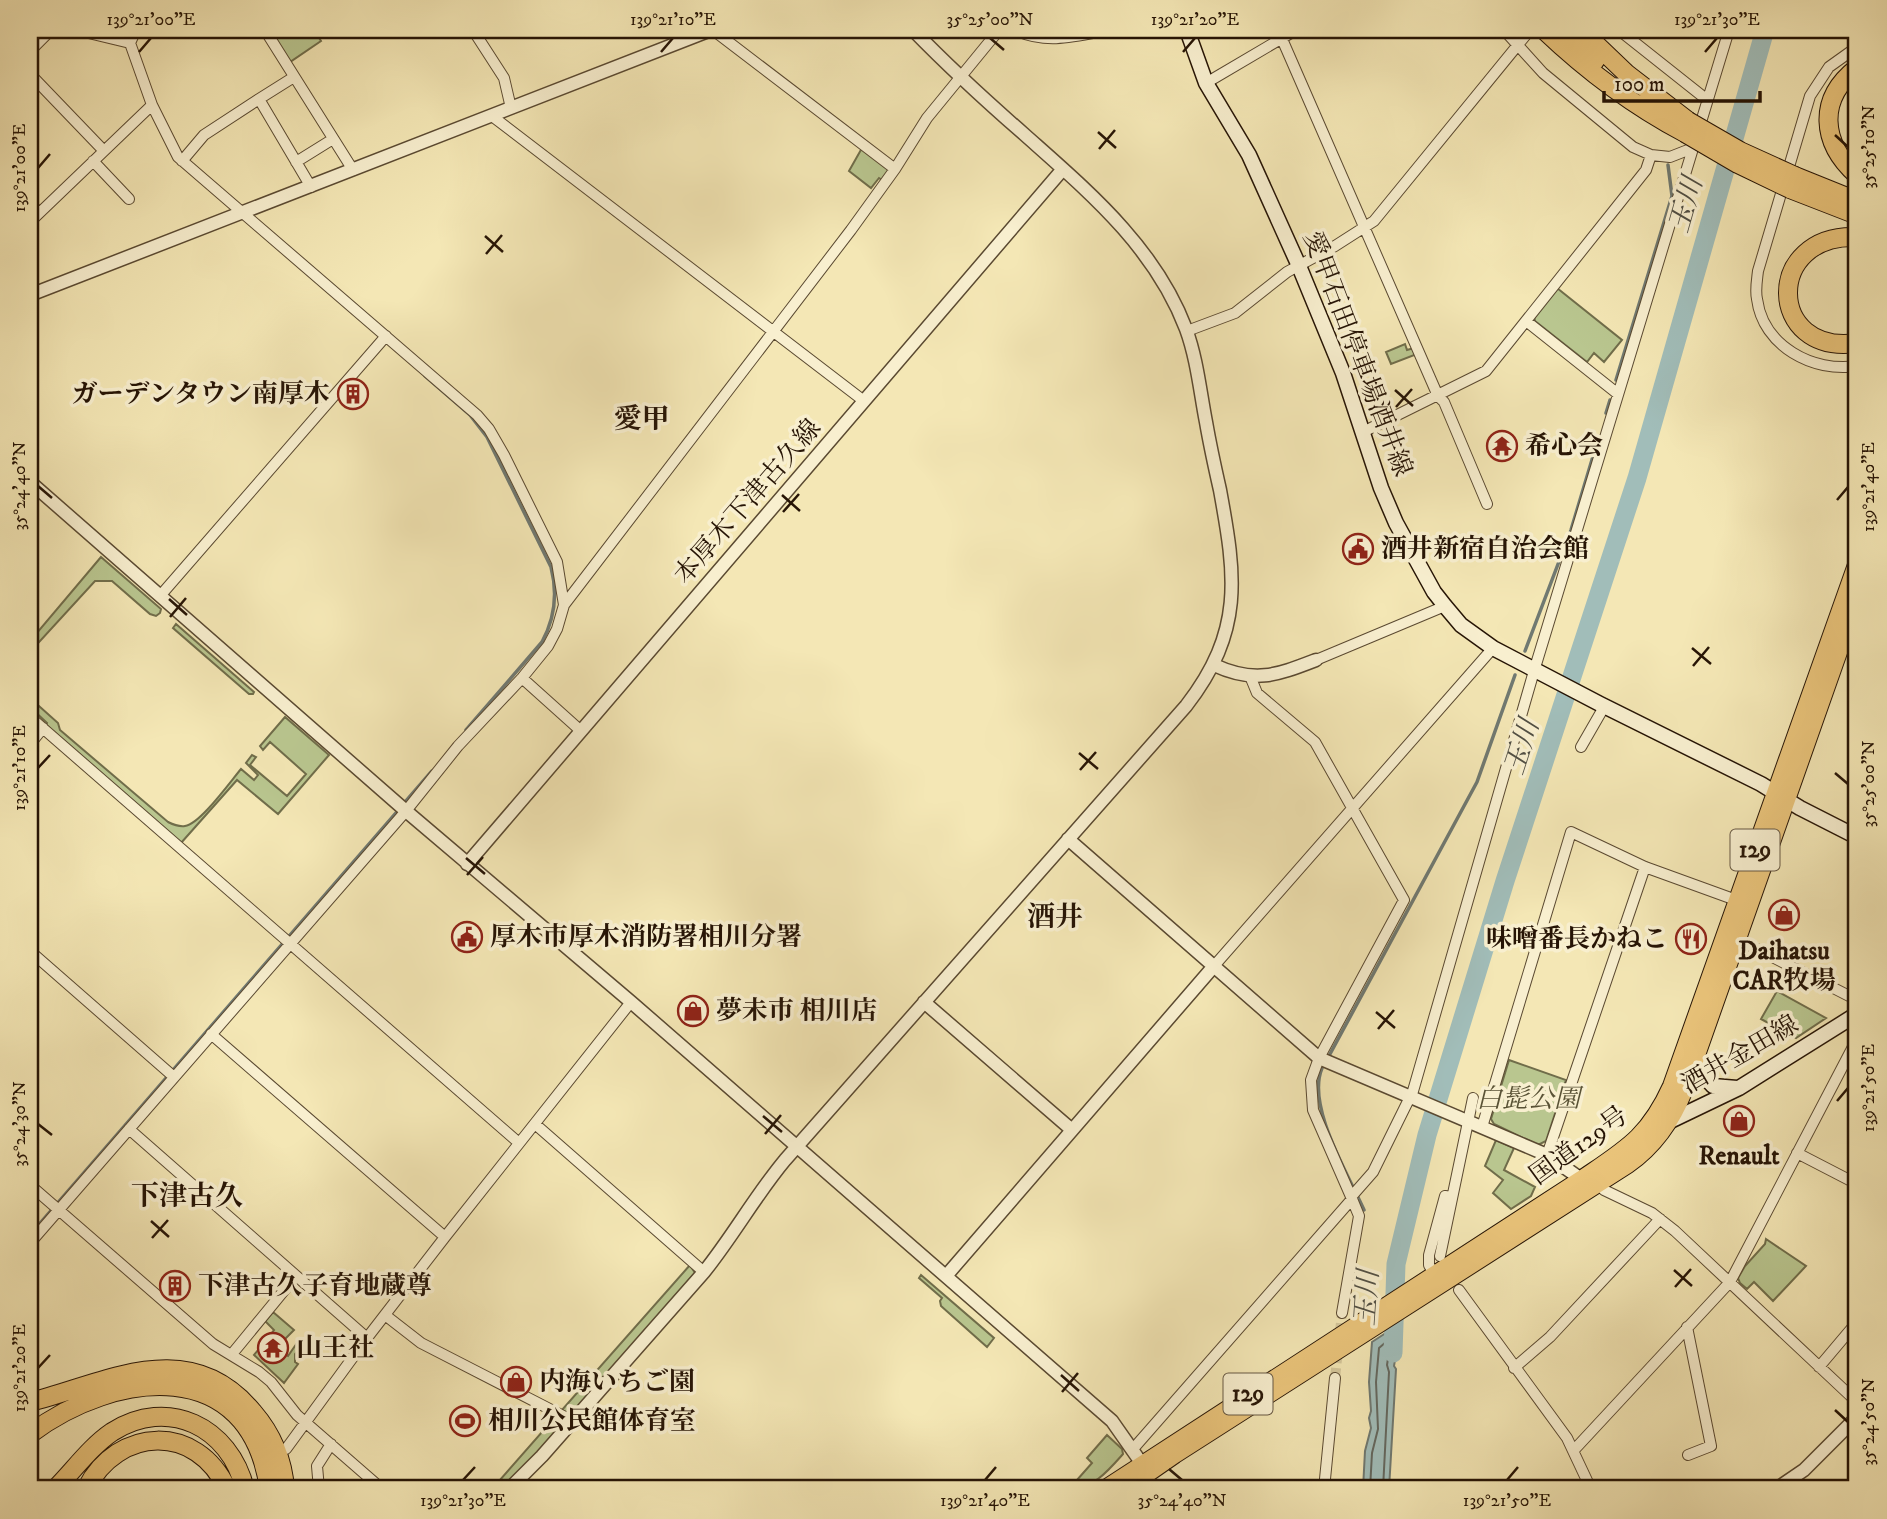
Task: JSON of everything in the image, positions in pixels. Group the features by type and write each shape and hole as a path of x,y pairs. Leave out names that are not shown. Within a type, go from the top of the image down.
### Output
{"highway":[{"path":"1544,30 1612,89 1689,134 1740,151 1793,183 1857,215"},
{"path":"1564,30 1618,83 1689,134"},
{"path":"1581,30 1689,134"},
{"path":"1857,68 1836,92 1831,102 1828,123 1833,145 1857,175"},
{"path":"1793,183 1857,201"},
{"path":"1857,237 1822,242 1804,253 1792,270 1787,289 1791,310 1807,333 1833,344 1857,343"},
{"name":"国道129号","path":"1126,1489 1141,1462 1352,1343 1419,1300 1640,1157 1669,1122 1683,1095 1737,939 1857,562"},
{"name":"国道129号","path":"1104,1489 1141,1462 1581,1178 1643,1133 1658,1112 1671,1086 1736,900 1782,796 1857,601"},
{"path":"30,1402 141,1370 173,1369 205,1377 235,1394 264,1426 276,1448 285,1489"},
{"path":"30,1434 68,1410 124,1389 160,1385 194,1390 224,1404 249,1429 266,1466 269,1489"},
{"path":"55,1489 102,1440 122,1426 145,1418 172,1417 197,1424 227,1447 234,1458 245,1489"},
{"path":"86,1489 102,1464 115,1453 145,1441 173,1442 202,1455 213,1465 227,1489"}],"main road":[{"name":"愛甲石田停車場酒井線","path":"1187,30 1206,83 1249,155 1300,266 1343,373 1381,488 1396,523 1434,592 1445,606 1461,625 1493,648 1857,837"},
{"name":"酒井金田線","path":"1643,1133 1739,1088 1857,1014"},
{"path":"1696,1058 1702,1074 1713,1086 1739,1088"}],"street":[{"path":"30,49 51,30"},
{"path":"76,30 130,43"},
{"path":"136,30 130,43 152,105 178,157 383,339 477,415 489,429 557,562 564,605"},
{"path":"266,30 353,170"},
{"path":"474,30 504,78 511,108"},
{"path":"30,295 712,30 895,169"},
{"path":"509,1489 573,1421 704,1272 753,1200 797,1147 1186,706 1214,665 1230,613 1232,560 1200,385 1187,331 1164,283 1139,246 1108,209 959,77 913,30"},
{"path":"30,1243 55,1207 129,1129 171,1075 211,1034 287,941 406,811 458,746 522,678 552,638 564,605 895,169 927,118 999,30"},
{"path":"1015,30 1053,39 1109,30"},
{"path":"1206,83 1296,30"},
{"path":"1504,30 1543,73 1633,147 1651,155 1670,157 1689,134"},
{"path":"1187,331 1235,313 1287,272 1365,228 1380,215 1530,30"},
{"path":"1619,30 1706,99"},
{"path":"30,482 1112,1421 1141,1462 1373,1172 1413,1098 1540,674 1689,134 1706,99 1729,30"},
{"path":"1282,39 1487,504"},
{"path":"1857,47 1829,67 1810,96 1758,271 1756,295 1763,318 1779,342 1798,356 1826,367 1857,366"},
{"path":"30,74 104,151"},
{"path":"183,161 204,135 294,77"},
{"path":"259,99 311,187"},
{"path":"30,222 152,105"},
{"path":"492,116 864,401"},
{"path":"296,162 333,139"},
{"path":"1363,432 1486,371 1646,170 1651,155"},
{"path":"93,161 129,199"},
{"name":"本厚木下津古久線","path":"467,864 1063,169"},
{"path":"30,203 39,213"},
{"path":"1526,321 1618,394"},
{"path":"160,596 383,339"},
{"path":"1214,665 1251,676 1280,674 1445,606"},
{"path":"946,1276 1493,648"},
{"path":"1251,676 1257,693 1315,741 1404,900 1319,1058 1311,1080 1313,1110 1354,1195 1359,1216 1342,1313"},
{"path":"522,678 581,731"},
{"path":"1581,747 1602,705"},
{"path":"30,717 519,1143"},
{"path":"30,744 43,728"},
{"path":"1482,1127 1571,832 1645,867 1736,900"},
{"path":"1068,839 1319,1058 1547,1155 1581,1178"},
{"path":"1547,1155 1645,867"},
{"path":"1737,939 1857,1000"},
{"path":"30,951 171,1075"},
{"path":"286,1449 384,1315 631,1002"},
{"path":"924,1002 1072,1130"},
{"path":"211,1034 445,1237"},
{"path":"1574,1450 1730,1282 1856,1046"},
{"path":"1440,1256 1464,1120 1473,1098"},
{"path":"535,1124 704,1272"},
{"path":"129,1129 367,1338"},
{"path":"1797,1153 1857,1184"},
{"path":"1599,1184 1604,1191 1660,1219 1857,1402"},
{"path":"30,1185 213,1344 250,1364 271,1382 297,1415 382,1489"},
{"path":"1428,1278 1429,1255 1445,1196 1452,1197"},
{"path":"1514,1368 1550,1337 1660,1219"},
{"path":"232,1354 296,1276"},
{"path":"1459,1290 1574,1450 1591,1489"},
{"path":"384,1315 421,1343 573,1421"},
{"path":"1819,1367 1857,1322"},
{"path":"1687,1327 1712,1446 1688,1455"},
{"path":"1324,1489 1335,1378"},
{"path":"1776,1489 1804,1470 1857,1417"},
{"path":"319,1489 317,1466 331,1444"}],"green space":[{"path":"276,30 314,30 321,41 290,62 272,35"},
{"path":"862,148 888,169 889,174 882,180 879,178 871,188 849,171"},
{"path":"1557,288 1622,340 1604,362 1594,353 1587,362 1535,321 1534,317"},
{"path":"1405,344 1407,350 1414,348 1417,354 1391,364 1386,352"},
{"path":"101,557 161,609 160,613 156,616 150,614 112,581 95,581 30,652 30,641"},
{"path":"176,624 254,692 253,694 249,694 173,628"},
{"path":"30,698 58,723 60,730 168,822 179,826 191,824 199,818 241,769 254,780 258,775 246,763 252,755 256,757 250,765 287,796 306,774 270,742 263,750 260,746 285,717 329,755 278,814 237,780 181,843 46,725 30,707"},
{"path":"1777,991 1826,1018 1796,1038 1761,1019"},
{"name":"白髭公園","path":"1509,1060 1566,1080 1546,1141 1538,1145 1494,1124 1491,1119"},
{"path":"1496,1140 1514,1148 1504,1170 1535,1187 1531,1196 1511,1209 1493,1193 1503,1180 1485,1166"},
{"path":"1766,1239 1806,1266 1773,1301 1754,1282 1747,1289 1738,1278 1765,1244"},
{"path":"690,1265 695,1273 570,1417 561,1411"},
{"path":"921,1275 994,1338 987,1347 941,1306 942,1298 919,1278"},
{"path":"273,1312 294,1330 277,1347 278,1351 288,1356 297,1343 301,1347 295,1354 295,1362 298,1364 284,1383 254,1355 274,1330 265,1321"},
{"path":"556,1416 565,1423 503,1489 492,1489"},
{"path":"1107,1435 1122,1449 1123,1454 1106,1473 1093,1482 1069,1489 1092,1463 1087,1458"}],"water":[{"path":"1401,1323 1394,1366 1396,1369 1389,1489 1363,1489 1365,1451 1371,1428 1369,1382 1372,1342"}],"waterway":[{"name":"玉川","path":"1393,1353 1396,1264 1427,1135 1505,881 1637,478 1765,30"},
{"path":"1616,380 1672,196 1668,165"},
{"path":"425,376 470,415 487,437 551,567 554,587 552,615 542,642 466,730"},
{"path":"1606,413 1610,400"},
{"path":"1525,651 1571,530 1597,443"},
{"path":"1330,1054 1477,782 1515,675"},
{"path":"406,801 432,771"},
{"path":"30,1235 396,813"},
{"path":"1322,1068 1319,1084 1324,1120 1339,1159 1364,1210"}],"tunnel":[{"path":"1335,1378 1342,1313"}],"place":[{"name":"ガーデンタウン南厚木","path":"353,394"},
{"name":"希心会","path":"1502,446"},
{"name":"酒井新宿自治会館","path":"1358,549"},
{"name":"Daihatsu CAR牧場","path":"1784,915"},
{"name":"厚木市厚木消防署相川分署","path":"467,937"},
{"name":"味噌番長かねこ","path":"1691,939"},
{"name":"夢未市 相川店","path":"693,1011"},
{"name":"Renault","path":"1739,1121"},
{"name":"下津古久子育地蔵尊","path":"175,1286"},
{"name":"山王社","path":"273,1348"},
{"name":"内海いちご園","path":"516,1382"},
{"name":"相川公民館体育室","path":"465,1421"}],"district":[{"name":"愛甲","path":"642,419"},
{"name":"酒井","path":"1055,917"},
{"name":"下津古久","path":"187,1196"}]}
